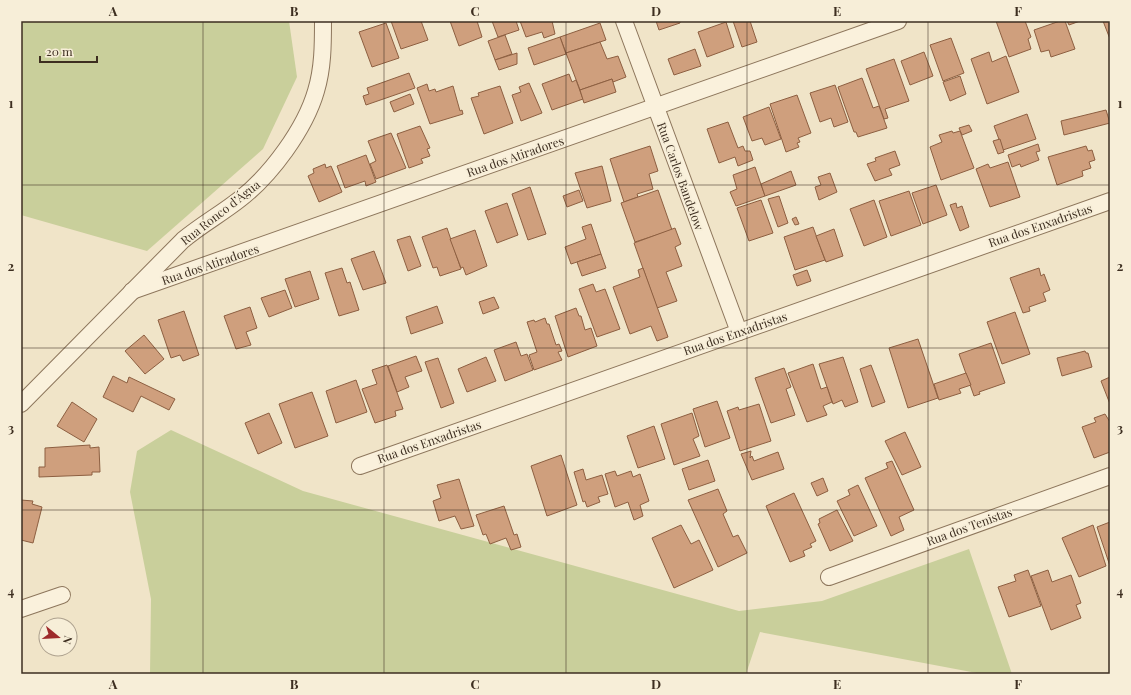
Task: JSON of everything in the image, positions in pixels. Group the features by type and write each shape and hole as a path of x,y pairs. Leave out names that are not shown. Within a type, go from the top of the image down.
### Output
{"street":[{"name":"Rua Ronco d’Água","path":"21,404 183,240 200,226 240,199 260,181 279,158 296,133 316,91 320,71 323,21"},
{"name":"Rua Carlos Bandelow","path":"624,21 738,332"},
{"name":"Rua dos Atiradores","path":"132,291 898,21"},
{"name":"Rua dos Enxadristas","path":"360,466 1110,200"},
{"name":"Rua dos Tenistas","path":"829,576 1110,476"},
{"path":"21,609 62,595"}],"green space":[{"path":"21,21 289,21 297,77 263,149 147,251 21,215"},
{"path":"171,430 303,491 739,611 822,601 969,549 1012,674 982,674 760,632 746,674 150,674 151,599 130,492 137,451"}],"building":[{"path":"391,21 421,21 428,40 401,49"},
{"path":"450,21 477,21 482,37 459,46"},
{"path":"492,21 516,21 519,30 498,37"},
{"path":"520,21 552,21 555,34 544,38 542,32 526,37"},
{"path":"656,21 680,21 680,23 659,30"},
{"path":"733,21 750,21 757,42 742,47"},
{"path":"996,21 1025,21 1031,37 1028,39 1031,49 1009,57"},
{"path":"1060,21 1065,21 1075,49 1051,57 1049,50 1041,52 1034,30"},
{"path":"1067,21 1080,21 1069,25"},
{"path":"1103,21 1110,21 1110,39"},
{"path":"726,22 734,47 707,57 698,32"},
{"path":"386,23 399,58 372,67 359,32"},
{"path":"600,23 606,40 566,53 560,37"},
{"path":"505,35 512,54 495,60 488,41"},
{"path":"560,37 566,54 534,65 528,48"},
{"path":"951,38 964,73 943,81 930,45"},
{"path":"600,42 607,59 618,56 626,77 613,82 612,79 580,90 566,53"},
{"path":"695,49 701,66 674,75 668,59"},
{"path":"924,52 933,76 910,85 901,61"},
{"path":"989,52 992,62 1006,56 1019,92 987,104 971,59"},
{"path":"517,53 517,64 499,70 495,60"},
{"path":"894,59 909,101 885,109 888,118 884,119 866,69"},
{"path":"409,73 415,88 366,105 363,96 369,94 367,88"},
{"path":"569,74 572,82 576,80 583,99 552,110 542,84"},
{"path":"960,76 966,94 950,101 943,82"},
{"path":"862,78 873,108 879,106 887,128 858,137 856,132 854,132 838,87"},
{"path":"612,79 616,92 584,103 580,90"},
{"path":"529,83 542,113 521,121 512,95 521,92 519,87"},
{"path":"427,84 429,91 435,89 436,92 453,86 460,111 462,110 463,114 430,124 417,88"},
{"path":"835,85 848,122 834,127 831,118 820,122 810,93"},
{"path":"500,86 513,123 484,134 471,98 479,96 478,93"},
{"path":"410,94 414,104 394,112 390,102"},
{"path":"797,95 811,133 798,138 800,142 797,143 799,147 786,152 770,104"},
{"path":"769,107 781,139 765,145 762,138 752,141 743,117"},
{"path":"1106,110 1110,123 1064,135 1061,121"},
{"path":"1027,114 1036,139 1003,150 994,126"},
{"path":"728,122 738,148 743,146 745,151 750,151 753,160 738,166 735,157 719,163 707,129"},
{"path":"969,125 972,131 962,135 959,128"},
{"path":"420,126 430,148 427,149 430,156 421,159 423,163 409,168 397,134"},
{"path":"952,131 953,133 960,131 974,168 941,180 930,147 942,142 939,135"},
{"path":"391,133 406,168 376,179 370,164 376,161 368,141"},
{"path":"1000,139 1004,152 998,154 993,141"},
{"path":"1038,144 1040,151 1036,152 1039,160 1021,167 1020,164 1012,167 1008,155"},
{"path":"650,146 658,171 649,174 653,189 637,194 638,197 624,202 610,159"},
{"path":"1086,146 1088,151 1092,150 1095,160 1089,162 1091,168 1082,171 1083,176 1057,185 1048,157"},
{"path":"895,151 900,165 889,169 892,175 875,181 867,164 876,161 875,158"},
{"path":"366,155 376,182 366,186 365,181 345,188 337,166"},
{"path":"1008,162 1020,197 990,207 976,169 988,164 990,168"},
{"path":"325,164 326,168 331,166 342,192 319,202 308,176 314,173 313,169"},
{"path":"602,166 611,201 587,208 575,173"},
{"path":"755,167 765,196 736,206 730,192 737,189 733,175"},
{"path":"791,171 796,185 765,196 761,184"},
{"path":"830,173 837,192 819,200 815,187 821,185 818,177"},
{"path":"936,185 947,215 923,224 912,193"},
{"path":"530,187 546,234 528,240 512,194"},
{"path":"579,190 583,201 567,207 563,196"},
{"path":"658,190 672,230 635,242 621,203"},
{"path":"909,191 921,225 891,236 879,201"},
{"path":"779,196 788,223 778,227 768,199"},
{"path":"761,200 773,233 749,241 737,208"},
{"path":"874,200 887,237 864,246 850,209"},
{"path":"507,203 518,235 497,243 485,211"},
{"path":"956,203 957,208 962,206 969,227 960,231 950,205"},
{"path":"796,217 799,224 795,225 792,219"},
{"path":"591,224 601,254 571,264 565,247 586,239 582,227"},
{"path":"813,227 825,260 795,270 784,237"},
{"path":"447,228 461,269 440,276 437,267 433,268 422,237"},
{"path":"675,228 681,244 675,247 682,266 666,272 677,301 657,308 634,243"},
{"path":"834,229 843,256 826,262 816,236"},
{"path":"475,230 487,266 466,275 463,267 461,268 450,239"},
{"path":"410,236 421,266 408,271 397,240"},
{"path":"374,251 386,283 363,290 351,259"},
{"path":"601,254 606,268 582,276 577,262"},
{"path":"342,268 347,283 350,282 359,310 339,316 325,273"},
{"path":"643,268 668,337 657,341 651,326 630,334 613,287 640,277 638,270"},
{"path":"1039,268 1041,276 1044,274 1050,290 1043,293 1046,301 1029,307 1030,311 1023,313 1010,278"},
{"path":"807,270 811,281 797,286 793,275"},
{"path":"310,271 319,299 295,307 285,279"},
{"path":"593,284 596,292 605,289 620,329 597,337 579,289"},
{"path":"285,290 292,308 269,317 261,298"},
{"path":"494,297 499,308 483,314 479,302"},
{"path":"437,306 443,323 411,334 406,317"},
{"path":"250,307 257,328 246,332 251,345 236,349 224,316"},
{"path":"576,308 579,316 581,316 585,330 591,328 597,346 568,357 555,316"},
{"path":"184,311 199,355 183,361 180,355 171,358 158,320"},
{"path":"1015,312 1030,354 1002,364 987,322"},
{"path":"545,318 547,324 549,324 556,345 559,344 562,351 558,352 562,360 534,370 529,355 537,352 527,322 534,320 535,322"},
{"path":"144,335 164,359 145,374 125,351"},
{"path":"918,339 938,398 908,408 889,348"},
{"path":"516,342 521,356 527,354 533,370 505,381 494,350"},
{"path":"991,343 1005,383 979,392 980,394 974,396 959,354"},
{"path":"1085,351 1088,353 1092,367 1062,376 1057,358"},
{"path":"416,356 422,371 405,377 409,387 397,392 388,366"},
{"path":"486,357 496,381 467,392 458,369"},
{"path":"843,357 858,402 845,407 842,400 833,404 819,364"},
{"path":"438,358 454,403 441,408 425,362"},
{"path":"813,364 821,389 827,387 832,402 823,406 827,415 807,422 788,373"},
{"path":"387,365 403,409 395,411 396,416 375,423 362,389 377,384 372,370"},
{"path":"871,365 885,402 872,407 860,369"},
{"path":"784,368 791,387 786,389 795,415 771,423 755,378"},
{"path":"966,373 971,385 959,389 961,393 939,400 934,384"},
{"path":"113,376 127,383 129,377 175,399 169,410 141,396 133,412 103,397"},
{"path":"1110,377 1110,404 1101,381"},
{"path":"356,380 367,412 336,423 326,391"},
{"path":"312,392 328,436 295,448 279,404"},
{"path":"717,401 730,438 705,447 693,409"},
{"path":"72,402 97,419 84,442 57,426"},
{"path":"759,404 771,441 740,451 727,411 738,407 739,410"},
{"path":"269,413 282,443 258,454 245,423"},
{"path":"692,413 699,436 693,439 700,456 674,465 661,424"},
{"path":"1105,414 1110,422 1110,452 1094,458 1082,427 1096,422 1094,418"},
{"path":"654,426 665,459 638,468 627,436"},
{"path":"905,432 921,467 902,475 885,441"},
{"path":"90,445 90,448 99,447 100,472 92,472 92,475 39,477 39,467 45,467 45,448"},
{"path":"751,451 750,458 752,456 754,461 778,452 784,469 752,480 741,454"},
{"path":"561,455 577,505 547,516 531,466"},
{"path":"708,460 715,481 689,490 682,469"},
{"path":"892,461 914,510 899,517 904,530 891,536 865,478 888,468 886,463"},
{"path":"583,469 586,480 602,475 608,494 598,497 600,502 587,507 585,501 583,502 574,472"},
{"path":"615,471 617,476 631,471 633,477 640,474 649,501 640,505 643,516 634,520 628,502 615,507 605,474"},
{"path":"823,478 828,491 817,496 811,483"},
{"path":"459,479 474,526 461,529 455,516 439,521 433,501 441,498 437,485"},
{"path":"858,485 877,526 854,536 837,501 850,495 848,490"},
{"path":"718,489 727,511 723,514 733,537 738,535 747,553 718,567 688,500"},
{"path":"794,493 816,541 810,544 812,547 803,551 805,556 790,562 766,506"},
{"path":"21,500 33,501 32,504 42,507 33,543 21,540"},
{"path":"504,506 514,535 517,534 521,547 511,550 506,538 490,544 486,534 483,535 476,515"},
{"path":"837,510 853,541 830,551 818,524 820,523 819,519"},
{"path":"1110,522 1110,566 1097,527"},
{"path":"681,525 691,544 699,540 713,570 674,588 652,538"},
{"path":"1093,525 1106,566 1079,577 1062,538"},
{"path":"1028,570 1041,606 1009,617 998,587 1016,581 1014,575"},
{"path":"1048,570 1052,582 1071,575 1081,603 1076,605 1081,618 1051,630 1031,576"}]}
